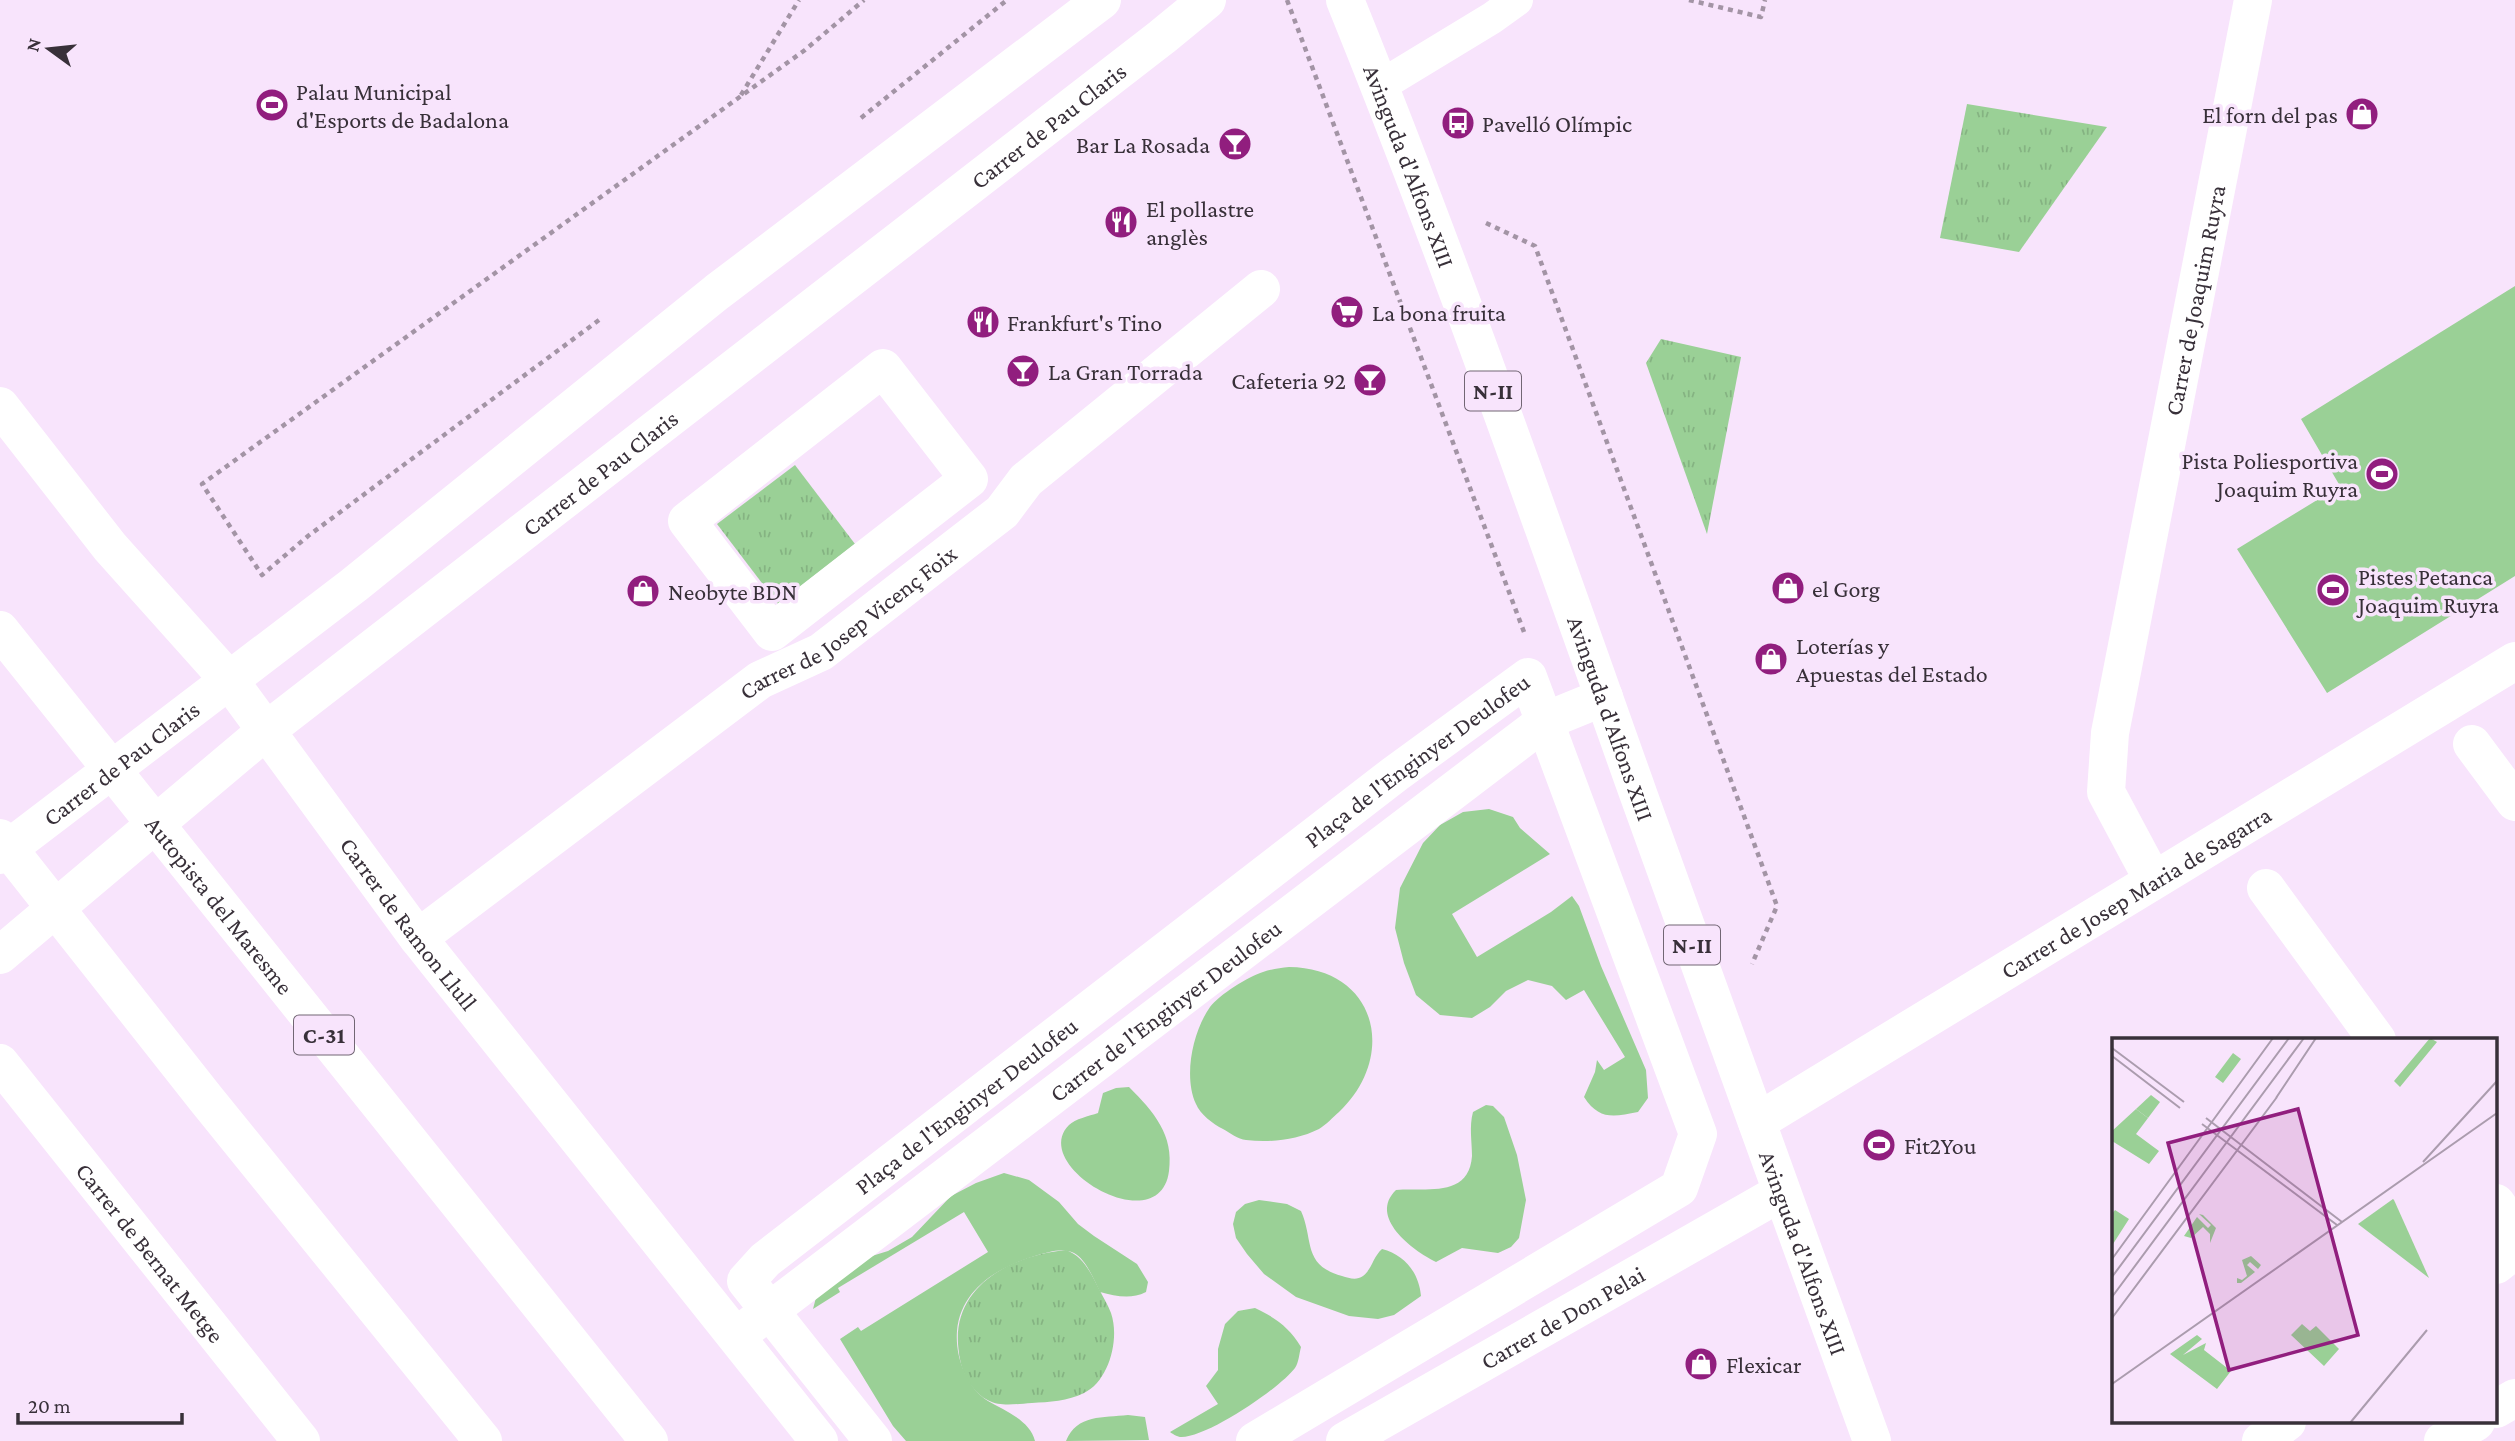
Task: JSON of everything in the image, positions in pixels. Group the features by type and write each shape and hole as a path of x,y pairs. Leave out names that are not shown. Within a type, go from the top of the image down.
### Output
{"main road":[{"name":"Carrer de Pau Claris","path":"0,855 354,585 717,292 1102,0"},
{"name":"Carrer de Pau Claris","path":"0,955 267,730 1206,0"},
{"name":"Avinguda d'Alfons XIII","path":"1345,0 1380,86 1547,538 1780,1193 1872,1441"},
{"name":"Carrer de Joaquim Ruyra","path":"2153,880 2106,792 2110,733 2253,0"},
{"name":"Carrer de Josep Vicenç Foix","path":"418,938 760,680 821,652 1002,512 1027,480 1261,289"},
{"path":"883,368 969,479 772,632 687,521 883,368"},
{"name":"Carrer de Ramon Llull","path":"0,406 110,547 229,680 418,938 819,1441"},
{"name":"Autopista del Maresme","path":"0,630 649,1441"},
{"name":"Carrer de Josep Maria de Sagarra","path":"1756,1122 2153,880 2229,838 2515,661"},
{"name":"Carrer de l'Enginyer Deulofeu","path":"735,1337 1545,721 1604,697"},
{"name":"Plaça de l'Enginyer Deulofeu","path":"1255,1441 1679,1188 1698,1134 1545,721"},
{"path":"2472,744 2515,802"},
{"path":"0,838 206,1099 483,1441"},
{"path":"2259,880 2376,1038"},
{"name":"Carrer de Bernat Metge","path":"0,1063 301,1441"},
{"name":"Carrer de Don Pelai","path":"1345,1441 1780,1193"},
{"path":"2498,1206 2515,1230"},
{"path":"2498,1263 2515,1250"},
{"path":"770,1310 873,1441"},
{"path":"2498,1408 2515,1398"},
{"path":"2261,1441 2284,1424"},
{"path":"2443,1441 2473,1424"}],"lane":[{"path":"1380,86 1517,0"}],"path":[{"path":"739,97 799,0"},
{"path":"606,315 308,536 262,575 202,484 805,50 864,0"},
{"path":"856,121 1007,0"},
{"path":"1689,0 1761,17 1765,0"},
{"path":"1485,222 1535,246 1773,894 1777,906 1751,968"}],"green space":[{"path":"1967,104 2107,127 2019,252 1940,238"},
{"name":"Pista Poliesportiva Joaquim Ruyra","path":"2515,286 2515,576 2327,693 2237,549 2340,486 2301,419"},
{"path":"1661,339 1741,357 1707,534 1646,363"},
{"path":"795,465 855,544 778,604 717,524"},
{"path":"1489,809 1513,817 1520,828 1550,854 1452,914 1477,957 1551,912 1572,896 1579,906 1601,966 1646,1070 1648,1098 1638,1112 1607,1115 1595,1110 1584,1097 1597,1060 1604,1070 1625,1057 1584,990 1566,1000 1552,986 1528,980 1506,991 1490,1007 1472,1018 1440,1015 1416,995 1395,928 1400,888 1423,843 1440,825 1463,812"},
{"path":"1289,967 1319,971 1342,982 1359,999 1369,1019 1372,1042 1368,1066 1357,1090 1339,1112 1319,1129 1283,1140 1243,1139 1211,1122 1196,1104 1190,1080 1195,1041 1204,1017 1220,997 1257,974"},
{"path":"1129,1087 1160,1125 1170,1158 1169,1171 1160,1191 1144,1200 1123,1199 1100,1190 1080,1177 1066,1160 1061,1142 1069,1125 1098,1113 1103,1093"},
{"path":"1486,1105 1493,1106 1504,1117 1517,1155 1526,1200 1519,1238 1511,1247 1498,1253 1462,1248 1436,1262 1396,1232 1387,1211 1389,1200 1396,1190 1443,1188 1463,1179 1469,1170 1472,1156 1473,1112"},
{"path":"1004,1173 1029,1180 1059,1202 1078,1224 1137,1264 1148,1282 1146,1292 1129,1297 1100,1292 1082,1260 1065,1250 1038,1255 997,1272 975,1291 960,1316 957,1341 960,1360 968,1379 980,1395 1028,1427 1035,1441 906,1441 893,1426 840,1339 858,1327 861,1331 988,1252 964,1212 838,1288 840,1292 813,1309 818,1290 859,1260 888,1251 912,1237 951,1196"},
{"path":"1259,1200 1287,1204 1301,1211 1311,1250 1321,1265 1329,1271 1350,1278 1360,1278 1382,1249 1398,1256 1409,1266 1417,1280 1421,1296 1394,1315 1378,1319 1349,1316 1296,1297 1264,1274 1236,1238 1233,1224 1236,1212 1245,1204"},
{"path":"1066,1250 1077,1256 1086,1266 1111,1313 1113,1347 1106,1369 1093,1387 1072,1398 1013,1404 991,1402 970,1384 961,1365 959,1323 966,1305 977,1289 991,1276 1008,1266 1027,1258"},
{"path":"1255,1308 1281,1324 1301,1347 1295,1368 1258,1400 1223,1422 1191,1435 1180,1437 1171,1433 1218,1404 1206,1386 1218,1370 1218,1349 1225,1324 1238,1311"},
{"path":"1100,1417 1145,1417 1149,1440 1066,1441 1071,1432 1084,1422"}],"place":[{"name":"Palau Municipal d'Esports de Badalona","path":"272,105"},
{"name":"El forn del pas","path":"2362,114"},
{"name":"Pavelló Olímpic","path":"1458,123"},
{"name":"Bar La Rosada","path":"1235,144"},
{"name":"El pollastre anglès","path":"1121,222"},
{"name":"La bona fruita","path":"1347,312"},
{"name":"Frankfurt's Tino","path":"983,322"},
{"name":"La Gran Torrada","path":"1023,371"},
{"name":"Cafeteria 92","path":"1370,380"},
{"name":"Pista Poliesportiva Joaquim Ruyra","path":"2382,474"},
{"name":"el Gorg","path":"1788,588"},
{"name":"Pistes Petanca Joaquim Ruyra","path":"2333,590"},
{"name":"Neobyte BDN","path":"643,591"},
{"name":"Loterías y Apuestas del Estado","path":"1771,659"},
{"name":"Fit2You","path":"1879,1145"},
{"name":"Flexicar","path":"1701,1364"}]}
